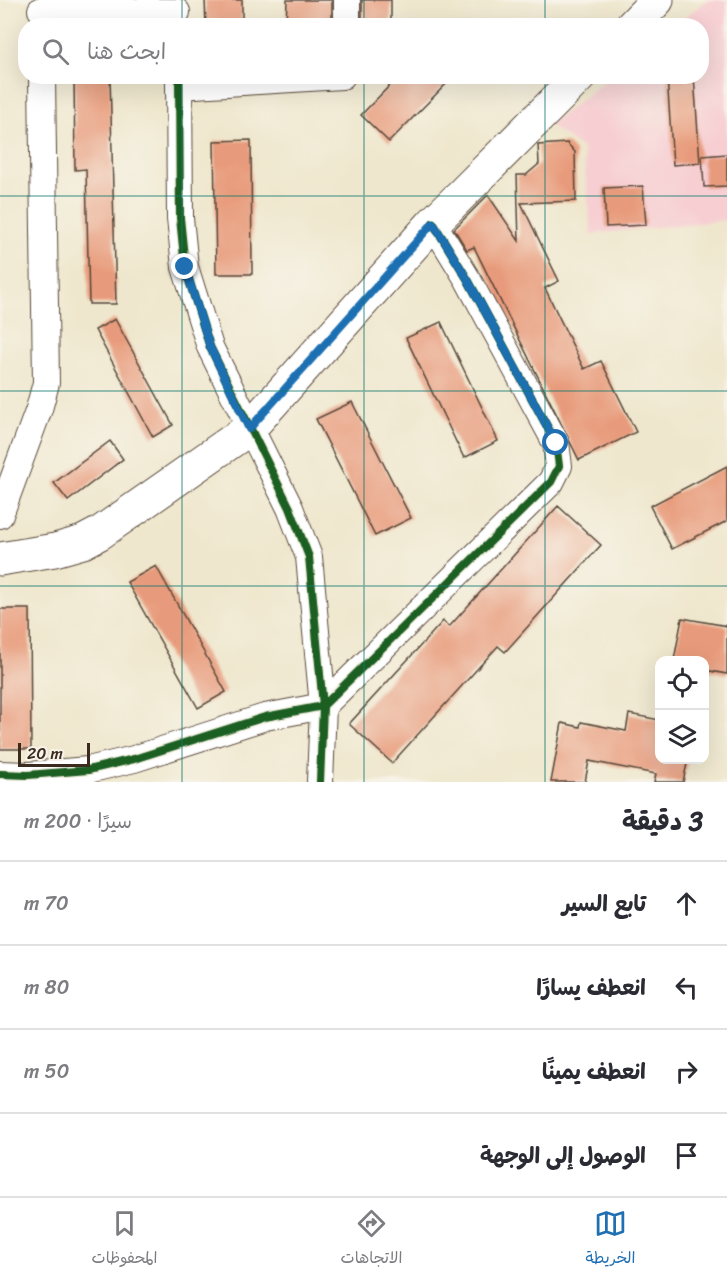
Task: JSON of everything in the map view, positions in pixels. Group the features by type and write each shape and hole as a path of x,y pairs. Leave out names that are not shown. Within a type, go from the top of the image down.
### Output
{"main road":[{"path":"640,18 657,0"},
{"path":"0,559 83,542 100,533 249,429 433,223 572,84"}],"street":[{"path":"347,0 347,18"},
{"path":"41,12 177,12"},
{"path":"0,515 39,409 46,383 42,84"},
{"path":"179,84 180,218 185,267 210,347 290,508 309,557 323,706 320,782"},
{"path":"0,774 28,775 88,770 134,759 265,717 323,706 551,482 559,466 556,443 468,280 433,223"}],"shaded area":[{"path":"707,0 727,0 727,220 591,234 583,149 549,125 601,84 709,84 709,18 683,18"}],"building":[{"path":"205,0 242,0 242,18 206,18"},
{"path":"287,0 332,0 332,18 286,18"},
{"path":"362,0 391,0 391,18 362,18"},
{"path":"74,84 110,84 116,304 89,304 86,169 75,170"},
{"path":"391,84 446,84 389,142 361,115"},
{"path":"668,84 695,84 700,163 673,165"},
{"path":"251,140 252,274 216,274 214,141"},
{"path":"567,143 575,152 576,201 521,203 559,281 545,288 584,369 601,361 636,432 579,460 474,247 467,250 454,229 488,195 519,241 517,175 526,175 539,164 538,145"},
{"path":"727,154 727,186 704,187 702,156"},
{"path":"643,186 646,225 606,227 604,188"},
{"path":"115,319 173,425 153,437 95,330"},
{"path":"441,322 498,441 464,458 406,338"},
{"path":"352,402 411,518 375,536 316,419"},
{"path":"110,441 123,459 68,501 54,483"},
{"path":"727,466 727,521 672,549 650,506"},
{"path":"558,506 601,545 505,652 498,646 392,763 349,724 443,621 449,627"},
{"path":"156,566 226,692 198,708 127,582"},
{"path":"0,609 30,609 31,749 0,749"},
{"path":"682,618 727,626 727,674 709,671 709,656 675,656"},
{"path":"629,714 655,719 655,764 687,764 683,782 654,782 656,774 589,761 585,782 551,782 562,723 580,727 581,722 626,731"}],"cycle path":[{"path":"179,84 180,218 185,267 210,347 290,508 309,557 323,706 320,782"},
{"path":"0,774 28,775 88,770 134,759 265,717 323,706 551,482 559,466 556,443 468,280 433,223"}],"route":[{"path":"185,267 210,347 249,429 433,223 468,280 556,443"}]}
